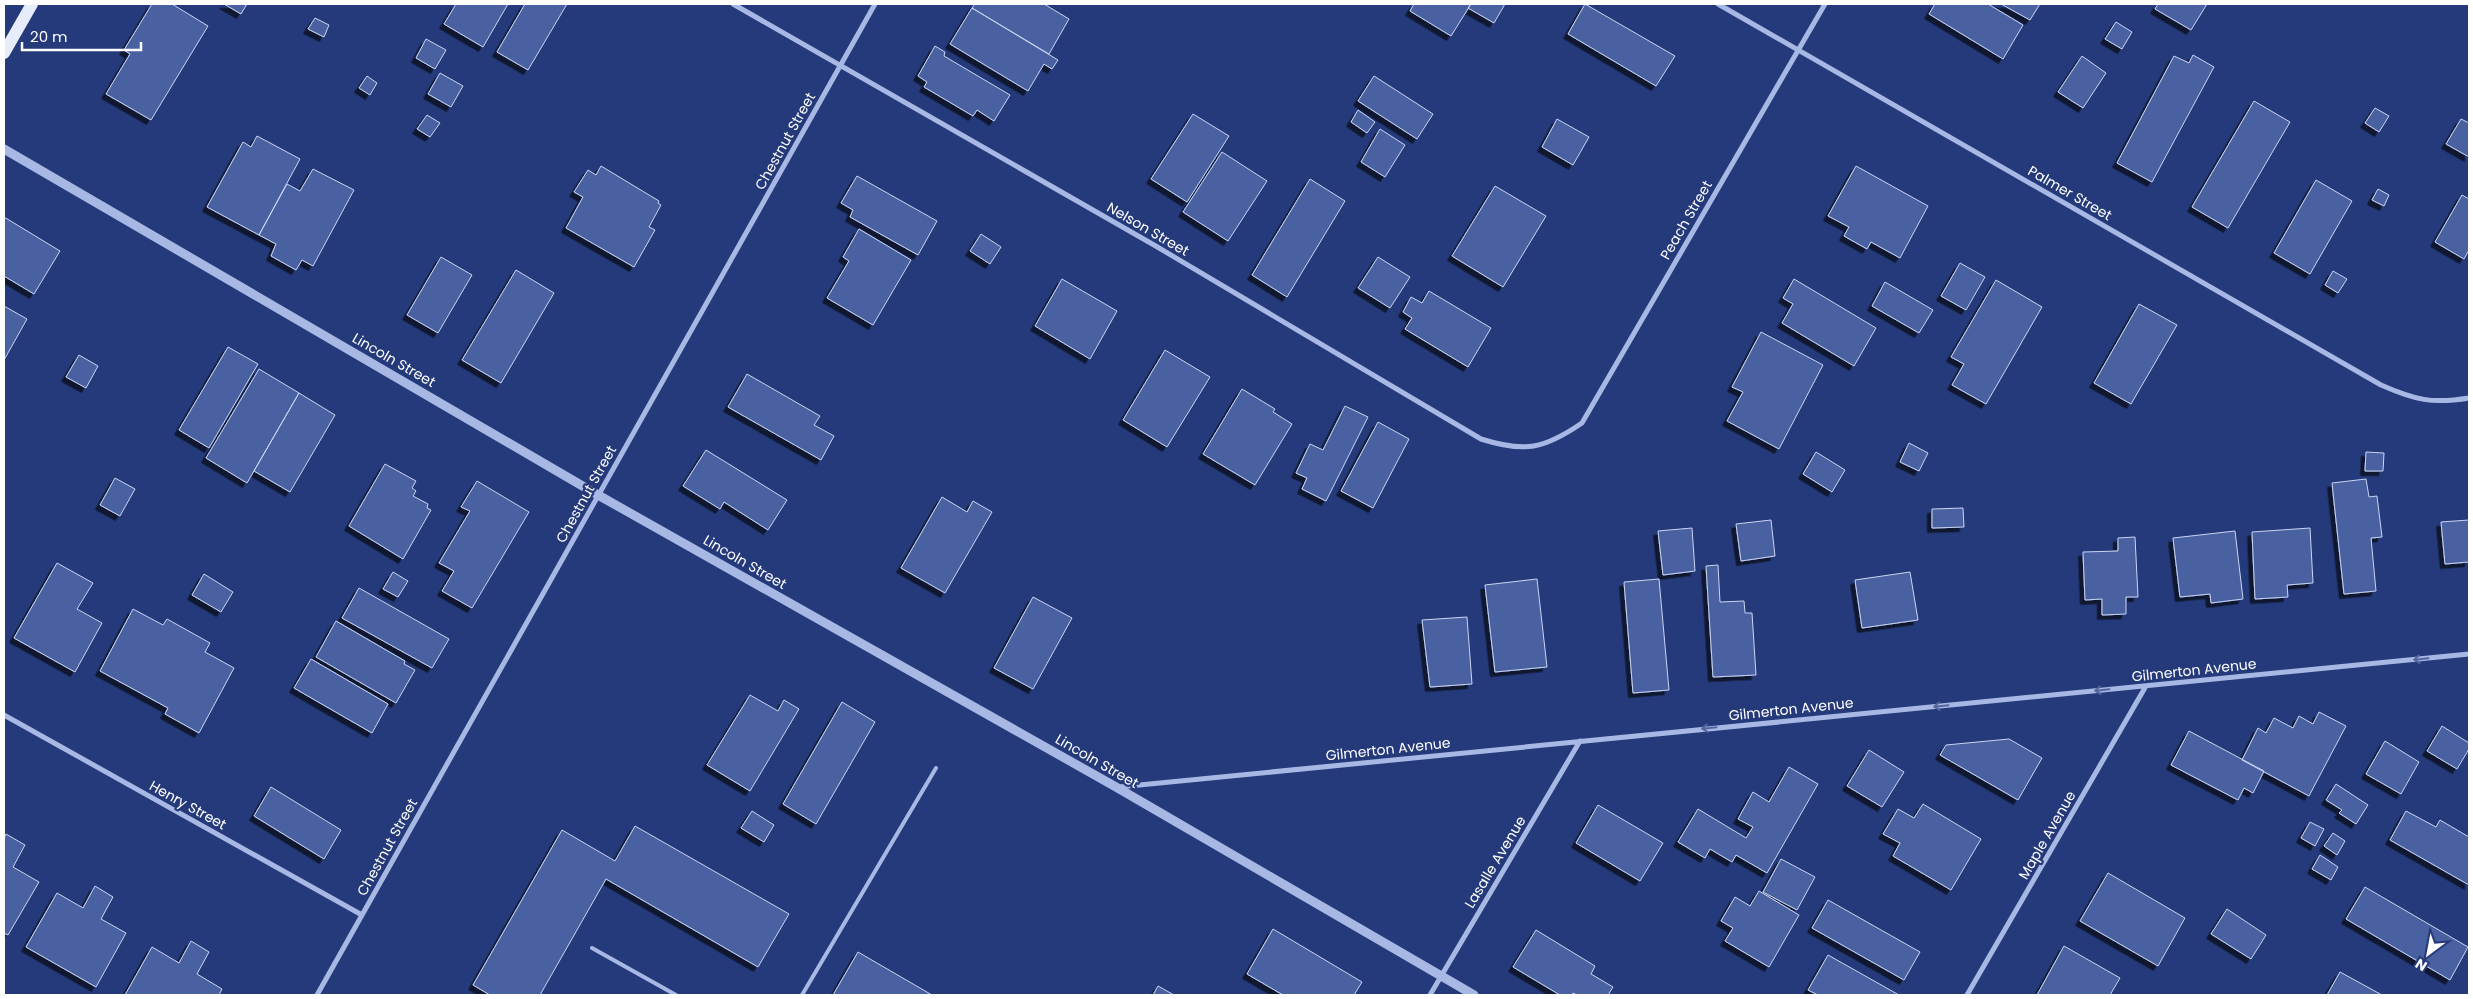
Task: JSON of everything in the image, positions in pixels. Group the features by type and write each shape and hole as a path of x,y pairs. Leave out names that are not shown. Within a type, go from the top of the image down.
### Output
{"main road":[{"path":"4,53 32,4"}],"street":[{"name":"Nelson Street","path":"733,4 1154,245 1481,439 1502,446 1531,447 1558,440"},
{"name":"Chestnut Street","path":"317,995 875,4"},
{"name":"Palmer Street","path":"1718,4 2372,380 2411,399 2444,402 2469,398"},
{"name":"Peach Street","path":"1558,440 1582,423 1825,4"},
{"name":"Lincoln Street","path":"4,149 598,494 1116,788 1474,995"},
{"name":"Gilmerton Avenue","path":"1116,788 2469,654"},
{"name":"Maple Avenue","path":"1967,995 2146,686"},
{"name":"Henry Street","path":"4,715 362,915"},
{"name":"Lasalle Avenue","path":"1430,995 1580,741"}],"lane":[{"path":"802,995 936,768"},
{"path":"592,948 676,995"}],"building":[{"path":"152,4 172,4 208,26 151,120 106,94 130,54 124,50"},
{"path":"224,4 247,4 241,14"},
{"path":"456,4 508,4 483,47 444,24"},
{"path":"525,4 567,4 528,70 497,52"},
{"path":"975,4 1044,4 1069,19 1049,54 972,8"},
{"path":"1414,4 1471,4 1451,36 1410,11"},
{"path":"1471,4 1505,4 1494,23 1468,8"},
{"path":"1585,4 1675,56 1656,86 1568,34"},
{"path":"1935,4 1988,4 2023,25 2003,59 1929,14"},
{"path":"2001,4 2040,4 2030,20"},
{"path":"2158,4 2207,4 2191,30 2155,9"},
{"path":"972,8 1058,60 1052,69 1044,64 1028,91 950,44"},
{"path":"315,18 329,25 324,37 308,29"},
{"path":"2116,22 2132,32 2122,49 2105,39"},
{"path":"426,39 446,50 435,69 416,58"},
{"path":"935,46 945,52 944,56 1010,95 994,121 977,110 973,116 924,87 927,82 918,76"},
{"path":"2193,55 2214,67 2152,182 2117,163 2174,56 2189,63"},
{"path":"2082,56 2106,73 2083,108 2058,92"},
{"path":"440,73 463,86 451,107 428,94"},
{"path":"367,76 377,83 370,95 359,88"},
{"path":"1374,76 1433,114 1417,139 1358,101"},
{"path":"2254,101 2290,122 2228,228 2192,207"},
{"path":"2375,108 2389,116 2379,132 2365,123"},
{"path":"1358,110 1375,122 1367,133 1351,122"},
{"path":"1193,114 1229,136 1187,202 1151,179"},
{"path":"427,115 440,123 430,137 417,129"},
{"path":"1557,119 1589,137 1573,165 1542,147"},
{"path":"2461,119 2469,123 2469,157 2446,144"},
{"path":"1380,129 1405,145 1385,177 1361,162"},
{"path":"257,136 300,159 259,235 207,207 243,142 251,147"},
{"path":"1222,152 1267,181 1228,241 1183,212"},
{"path":"601,166 659,201 658,203 661,205 649,227 655,230 634,267 566,228 583,197 574,192 588,170 596,175"},
{"path":"1856,166 1928,206 1900,258 1871,242 1867,249 1844,236 1849,227 1828,216"},
{"path":"313,169 354,190 313,266 302,260 296,270 271,256 276,244 259,235 287,184 300,191"},
{"path":"857,176 937,221 918,255 850,217 853,210 841,203"},
{"path":"1310,179 1345,201 1287,297 1252,275"},
{"path":"2316,180 2352,201 2310,274 2274,253"},
{"path":"1495,186 1546,216 1503,287 1452,256"},
{"path":"2378,189 2389,195 2384,206 2372,200"},
{"path":"2462,195 2469,199 2469,250 2464,259 2435,242"},
{"path":"4,217 60,251 34,294 4,276"},
{"path":"859,229 911,260 873,325 827,298 849,261 843,257"},
{"path":"981,234 1001,247 990,264 970,251"},
{"path":"441,257 472,275 438,333 407,315"},
{"path":"1378,257 1410,277 1390,308 1358,288"},
{"path":"1960,263 1985,277 1966,310 1941,296"},
{"path":"516,270 554,293 501,383 462,360"},
{"path":"2333,271 2347,279 2338,293 2325,285"},
{"path":"1062,279 1117,311 1090,359 1035,326"},
{"path":"1794,279 1876,328 1854,366 1782,323 1793,304 1783,298"},
{"path":"1996,280 2042,307 1986,404 1952,385 1964,364 1951,357"},
{"path":"1885,282 1933,310 1919,333 1872,306"},
{"path":"1429,291 1491,328 1468,367 1405,329 1412,318 1403,312 1411,297 1422,303"},
{"path":"2139,304 2177,325 2131,404 2094,383"},
{"path":"4,306 27,319 4,360"},
{"path":"1761,332 1823,365 1779,449 1727,421 1743,392 1732,387"},
{"path":"228,347 258,364 209,448 179,430"},
{"path":"1165,350 1210,377 1167,447 1123,420"},
{"path":"79,355 98,366 86,388 66,377"},
{"path":"259,369 299,393 247,483 206,458"},
{"path":"747,374 820,416 814,425 834,436 821,460 728,407"},
{"path":"1242,389 1275,409 1273,412 1292,424 1255,485 1203,454"},
{"path":"299,393 335,415 290,492 254,471"},
{"path":"1345,406 1368,417 1326,501 1302,489 1307,478 1296,473 1310,444 1323,450"},
{"path":"1378,422 1409,439 1373,508 1341,491"},
{"path":"1909,443 1928,453 1919,471 1900,462"},
{"path":"706,450 787,500 768,530 724,502 720,509 683,486"},
{"path":"1816,452 1845,470 1832,492 1803,474"},
{"path":"2366,452 2384,453 2383,471 2365,471"},
{"path":"385,464 416,481 412,488 416,491 413,496 428,504 427,508 431,510 403,559 349,526"},
{"path":"115,478 135,489 120,516 100,505"},
{"path":"2366,479 2369,497 2377,496 2382,537 2371,538 2376,591 2344,594 2332,483"},
{"path":"477,481 529,512 472,608 442,591 454,571 439,563 470,511 461,507"},
{"path":"942,497 967,512 973,501 992,512 945,593 901,568"},
{"path":"1963,508 1964,527 1932,528 1932,509"},
{"path":"1771,520 1775,556 1741,561 1736,524"},
{"path":"2469,520 2469,562 2445,564 2441,522"},
{"path":"1692,528 1695,571 1663,575 1658,531"},
{"path":"2310,528 2313,583 2287,585 2288,597 2255,599 2252,532"},
{"path":"2235,531 2243,599 2211,603 2210,594 2180,597 2173,538"},
{"path":"2135,537 2138,597 2126,597 2126,614 2102,615 2102,599 2085,600 2083,552 2118,551 2118,538"},
{"path":"57,563 93,583 77,609 102,623 75,672 14,638"},
{"path":"1718,565 1720,602 1744,601 1745,613 1752,613 1756,675 1713,677 1706,566"},
{"path":"393,572 408,581 398,597 383,589"},
{"path":"1910,572 1918,620 1862,628 1855,580"},
{"path":"204,574 233,592 221,612 192,595"},
{"path":"1537,579 1547,667 1495,672 1485,585"},
{"path":"1659,579 1669,690 1633,693 1624,582"},
{"path":"359,588 449,639 432,668 342,618"},
{"path":"1033,597 1072,618 1033,689 994,668"},
{"path":"133,609 163,625 167,619 210,643 205,652 234,668 199,733 165,714 168,708 100,671"},
{"path":"1467,617 1472,684 1430,687 1422,620"},
{"path":"336,621 405,661 404,664 415,670 396,703 316,657"},
{"path":"311,659 388,704 372,733 294,688"},
{"path":"750,695 778,711 784,700 799,709 750,791 707,765"},
{"path":"842,702 875,722 816,824 783,804"},
{"path":"2319,712 2346,726 2309,796 2242,760 2258,728 2266,733 2274,718 2293,728 2299,716 2313,724"},
{"path":"2442,726 2469,743 2469,749 2457,769 2427,751"},
{"path":"2189,731 2264,771 2253,793 2244,788 2238,800 2171,765"},
{"path":"2009,739 2042,758 2018,800 1940,755 1946,745"},
{"path":"2385,741 2419,762 2401,794 2366,774"},
{"path":"1869,750 1904,772 1882,807 1847,786"},
{"path":"1789,767 1818,784 1767,873 1736,855 1732,862 1710,849 1705,858 1678,842 1698,809 1746,838 1753,827 1738,819 1753,792 1769,802"},
{"path":"2336,784 2368,805 2356,824 2339,813 2342,810 2326,800"},
{"path":"271,787 341,830 324,859 254,816"},
{"path":"1923,804 1981,839 1951,890 1893,856 1900,843 1883,834 1898,809 1914,818"},
{"path":"1598,805 1663,843 1640,881 1576,843"},
{"path":"752,811 774,825 764,842 741,828"},
{"path":"2406,811 2436,827 2440,820 2469,837 2469,885 2390,840"},
{"path":"2310,822 2324,829 2315,846 2301,838"},
{"path":"635,826 789,914 758,967 606,879 540,995 490,995 473,985 562,830 615,861"},
{"path":"2333,833 2345,841 2337,855 2324,846"},
{"path":"6,834 25,845 13,867 39,882 8,935 4,933 4,838"},
{"path":"2320,855 2338,867 2331,880 2312,869"},
{"path":"1781,859 1815,877 1797,910 1763,892"},
{"path":"2108,873 2185,918 2158,966 2080,921"},
{"path":"95,886 113,897 101,919 126,933 96,987 26,947 57,893 83,908"},
{"path":"2365,887 2468,947 2450,980 2346,919"},
{"path":"1759,891 1799,915 1769,967 1725,941 1733,928 1721,921 1735,897 1750,906"},
{"path":"1828,900 1920,952 1904,980 1812,928"},
{"path":"2227,909 2266,935 2251,959 2211,934"},
{"path":"1273,929 1362,982 1354,995 1283,995 1247,974"},
{"path":"1536,930 1595,966 1591,974 1613,987 1608,995 1577,995 1573,993 1572,995 1560,995 1513,967"},
{"path":"191,941 209,952 197,974 222,989 219,995 125,995 152,947 179,963"},
{"path":"2064,946 2120,978 2110,995 2037,995"},
{"path":"858,952 932,995 833,995"},
{"path":"1828,955 1899,995 1818,995 1808,990"},
{"path":"2340,972 2382,995 2327,995"},
{"path":"1158,986 1174,995 1153,995"}]}
